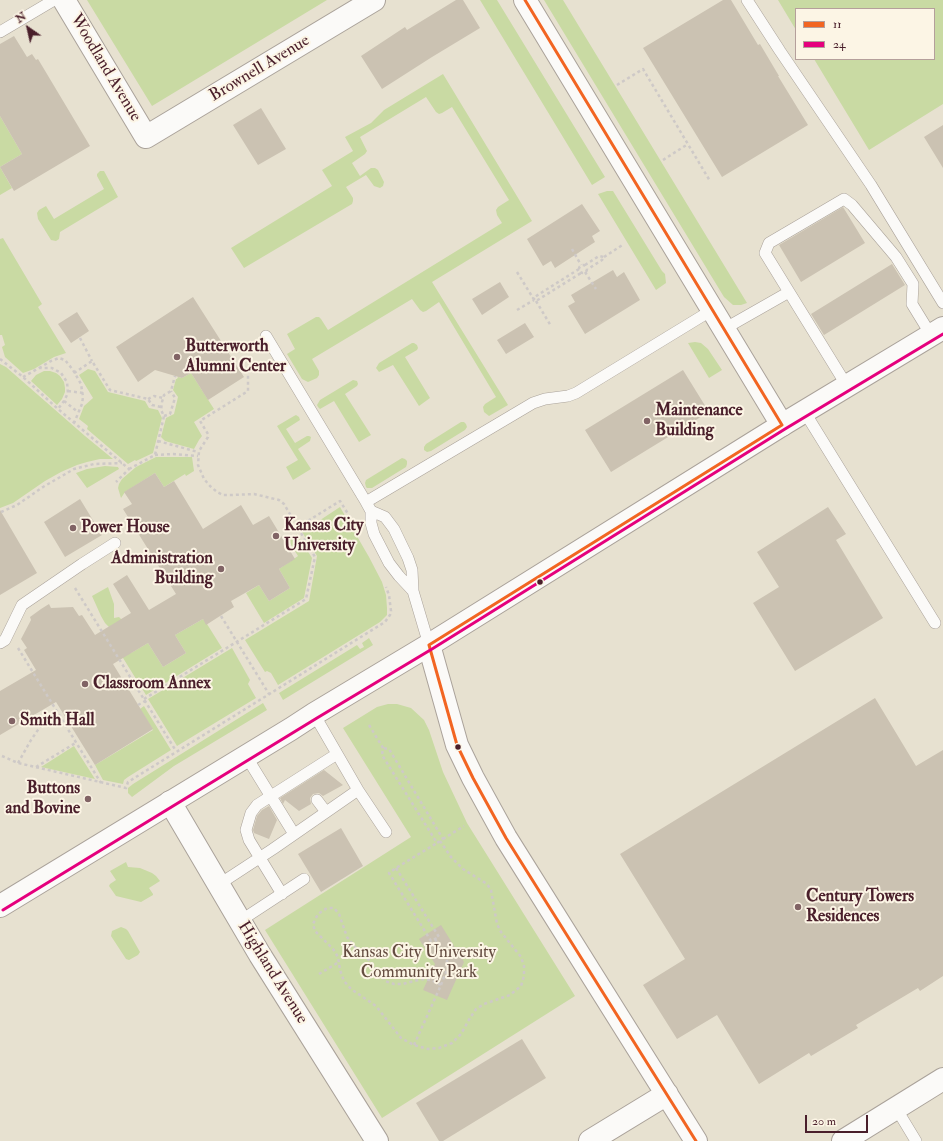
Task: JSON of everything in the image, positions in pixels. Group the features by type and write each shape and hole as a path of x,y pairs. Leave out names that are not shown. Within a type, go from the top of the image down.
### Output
{"street":[{"name":"Woodland Avenue","path":"64,0 146,137"},
{"name":"Brownell Avenue","path":"146,137 374,0"},
{"path":"525,0 782,425"},
{"path":"0,906 429,645 804,411 937,332"},
{"path":"429,645 457,745 473,778 506,838 696,1141"},
{"name":"Highland Avenue","path":"170,802 260,955 377,1141"},
{"path":"843,1141 943,1079"},
{"path":"590,1141 667,1094"}],"lane":[{"path":"0,32 54,0"},
{"path":"747,0 871,185 943,303"},
{"path":"847,386 765,253 769,243 844,199 852,205 896,257 913,284 912,304 937,332"},
{"path":"724,329 789,292"},
{"path":"368,507 533,402 568,396 576,393 712,310"},
{"path":"266,336 368,507 374,534 390,563 399,576 413,591"},
{"path":"804,411 935,623"},
{"path":"368,507 385,517 394,529 408,558 413,576 413,591 429,645"},
{"path":"0,643 5,640 22,605 115,543"},
{"path":"314,714 358,790 386,832"},
{"path":"282,894 249,840 246,830 251,813 257,805 270,796 301,781 337,754"},
{"path":"246,756 294,834"},
{"path":"218,885 260,858 358,790"},
{"path":"317,800 326,812"},
{"path":"240,921 304,880"},
{"path":"896,1108 916,1141"}],"path":[{"path":"617,84 643,69 710,181"},
{"path":"663,160 688,144"},
{"path":"517,310 583,273 624,244"},
{"path":"572,249 583,265 596,289"},
{"path":"534,300 579,269 580,266 599,256 604,257"},
{"path":"579,269 581,273"},
{"path":"517,272 551,326"},
{"path":"80,338 110,390 148,399 154,396 163,398"},
{"path":"23,377 59,358 65,360 79,381 83,393 82,404 74,423"},
{"path":"0,359 23,377 74,423 129,469"},
{"path":"74,373 92,361"},
{"path":"138,705 306,599 315,557 284,504 279,500 254,494 223,495 217,492 204,479 198,465 198,454 201,445 208,437 208,434 200,421 248,391 248,372 266,362"},
{"path":"39,368 52,368 61,373 67,382 68,391 64,401 58,409"},
{"path":"164,416 170,414 175,398 171,391 175,376"},
{"path":"68,391 83,393"},
{"path":"155,455 164,416 160,410 164,395 171,391"},
{"path":"148,399 152,405 161,407"},
{"path":"64,401 78,412"},
{"path":"158,441 198,454"},
{"path":"116,482 129,469 155,455 198,454"},
{"path":"1,512 17,505 43,487 74,469 94,464 122,463"},
{"path":"298,528 340,501 356,528"},
{"path":"67,574 176,751"},
{"path":"2,756 18,764 126,788 128,782 176,751 385,622 390,615 391,610 389,595 384,582"},
{"path":"221,616 269,694"},
{"path":"9,632 101,783"},
{"path":"18,764 40,727 58,713"},
{"path":"368,724 383,748 382,755 438,842 463,869 487,884 491,890 497,924 501,932 522,957 524,976 521,986 510,995 484,1004 476,1009 462,1034 452,1043 439,1048 428,1049 414,1045 401,1038 376,1006 351,988 344,981 340,970 338,957 333,949 315,931 313,924 318,914 327,908 334,908 339,914 347,937 371,962 385,981 394,984 403,984 422,979 431,980 441,985"},
{"path":"35,767 77,742"},
{"path":"383,748 389,749 443,839"},
{"path":"396,868 439,937 431,941 389,873 396,868 464,826"},
{"path":"414,1045 449,965 435,939"},
{"path":"319,974 338,962"}],"green space":[{"path":"87,0 327,0 152,106"},
{"path":"480,0 497,0 605,177 592,185"},
{"path":"544,0 563,0 747,303 733,305 724,297"},
{"path":"778,0 943,0 943,104 869,150 815,60 935,60 935,8 795,8 795,28"},
{"path":"443,74 532,221 432,282 508,405 489,416 484,412 483,407 496,397 439,302 423,312 412,299 312,359 319,371 319,375 317,378 308,382 302,379 287,354 295,349 287,334 316,317 321,319 328,330 502,223 496,210 509,200 452,107 439,114 426,97 360,137 367,151 352,163 360,176 371,168 378,170 384,182 383,186 380,188 374,186 366,175 346,187 353,198 352,204 244,268 231,248 332,186 322,170 353,151 345,137 371,123 384,110"},
{"path":"0,116 22,154 0,167"},
{"path":"0,167 12,188 0,195"},
{"path":"100,171 104,171 118,197 60,232 59,239 56,241 51,240 38,219 37,213 39,210 46,206 54,219 104,189 97,176"},
{"path":"613,191 665,274 666,283 656,290 598,194"},
{"path":"3,238 42,304 38,307 66,353 54,357 34,369 23,373 5,357 2,347 5,345 2,335 0,335 0,239"},
{"path":"412,343 417,345 417,350 405,357 430,398 419,406 393,365 379,372 376,368 379,363"},
{"path":"688,343 701,343 708,349 722,370 709,378"},
{"path":"0,364 6,367 113,459 100,459 77,465 45,481 13,503 0,508"},
{"path":"88,369 95,371 108,392 145,401 149,408 158,410 162,418 153,453 128,464 87,429 88,426 79,419 84,406 93,398 79,375"},
{"path":"44,371 56,373 64,382 65,392 57,405 31,381 36,375"},
{"path":"191,373 214,409 194,422 202,436 194,449 165,441 161,437 166,418 174,414 178,397 173,390 176,379 178,377 182,378"},
{"path":"353,380 357,381 357,386 345,394 371,435 359,442 334,401 320,409 317,405 320,400"},
{"path":"296,415 300,420 286,429 295,443 307,436 311,437 310,441 298,449 311,469 293,480 286,467 298,460 277,426"},
{"path":"461,422 466,424 467,427 465,430 431,451 427,452 424,450 426,444"},
{"path":"156,457 192,457 194,471 186,476 185,474 164,487 155,473 125,492 121,498 118,488 122,479 136,467"},
{"path":"402,458 407,461 406,467 372,488 366,487 366,480"},
{"path":"105,466 118,467 119,469 87,488 76,473 87,469"},
{"path":"340,507 382,582 386,595 387,615 380,622 278,685 271,673 267,671 265,672 245,640 309,601 317,556 302,532"},
{"path":"297,534 312,558 304,598 264,623 246,593 259,585 269,601 290,588 279,569 298,556 288,540"},
{"path":"108,587 114,604 114,618 119,617 121,619 131,653 148,643 163,667 186,653 175,635 203,619 222,648 146,695 110,637 114,632 105,623 92,596"},
{"path":"369,638 373,645 283,700 279,693 357,645 360,649 364,647 362,643"},
{"path":"232,648 250,680 248,684 256,698 177,746 148,699"},
{"path":"263,703 267,710 174,766 132,797 128,793 128,788 133,784"},
{"name":"Kansas City University Community Park","path":"388,704 397,704 411,708 424,720 429,730 443,772 467,823 575,996 382,1118 265,930 411,837 343,728 377,707"},
{"path":"144,706 171,750 128,777 124,780 123,784 103,780 95,765 153,730 140,709"},
{"path":"74,746 95,779 41,767"},
{"path":"126,862 128,867 140,868 152,873 160,881 149,888 153,895 141,902 116,896 109,886 116,880 110,871"},
{"path":"121,927 128,931 140,952 138,955 129,960 126,959 111,936 112,931"}],"building":[{"path":"456,0 463,0 480,28 382,89 361,56 405,27 407,30"},
{"path":"723,0 731,0 758,45 760,44 808,125 722,177 643,48"},
{"path":"14,36 27,57 32,54 36,60 38,59 90,146 14,191 0,167 22,154 0,116 0,44"},
{"path":"261,108 286,149 258,165 233,125"},
{"path":"943,125 943,168 924,137"},
{"path":"582,204 600,231 592,236 595,242 555,268 551,261 543,266 527,239"},
{"path":"843,207 865,243 801,282 779,245"},
{"path":"892,264 905,285 824,335 811,314"},
{"path":"613,270 617,277 624,272 640,300 585,334 568,306 575,302 571,295"},
{"path":"500,282 509,297 482,315 472,299"},
{"name":"Butterworth Alumni Center","path":"193,297 244,377 208,400 191,373 182,378 155,370 138,382 116,347"},
{"path":"77,312 89,331 71,343 58,324"},
{"path":"525,323 534,337 506,354 497,340"},
{"name":"Maintenance Building","path":"683,370 709,412 611,472 585,430"},
{"path":"155,473 164,487 174,481 203,529 241,505 253,525 269,516 295,559 279,569 290,588 269,601 259,585 231,601 234,607 206,625 203,619 175,635 186,653 163,667 148,643 113,664 153,729 95,765 56,702 0,735 0,691 36,670 24,650 27,648 21,639 31,620 30,617 49,604 51,608 73,607 79,616 82,615 95,635 131,613 113,584 127,575 149,610 176,594 123,509 132,504 124,492"},
{"name":"Power House","path":"80,499 102,535 65,557 44,522"},
{"path":"828,507 846,534 836,540 883,618 795,671 753,603 779,587 757,552"},
{"path":"0,510 37,573 0,595"},
{"name":"Century Towers Residences","path":"875,698 916,766 943,750 943,976 920,991 918,988 856,1025 858,1028 811,1056 809,1053 759,1084 717,1015 677,1039 643,985 685,959 620,854"},
{"path":"324,770 343,785 323,796 319,793 313,794 310,798 311,804 299,811 285,800 283,804 280,798"},
{"path":"269,806 277,820 269,839 254,833 253,830 257,816 262,810"},
{"path":"341,828 363,866 321,892 298,854"},
{"path":"441,925 464,962 447,1000 423,990 435,964 419,939"},
{"path":"522,1039 546,1078 443,1141 439,1141 416,1103"}],"transit line":[{"name":"11","path":"525,0 782,425"},
{"name":"24","path":"3,910 432,649 785,429 943,334"},
{"name":"11","path":"429,645 782,425"},
{"name":"11","path":"429,645 457,745 473,778 506,838 696,1141"}],"place":[{"name":"Butterworth Alumni Center","path":"177,357"},
{"name":"Maintenance Building","path":"647,421"},
{"name":"Power House","path":"73,528"},
{"name":"Kansas City University","path":"276,536"},
{"name":"Administration Building","path":"221,569"},
{"name":"Classroom Annex","path":"85,684"},
{"name":"Smith Hall","path":"12,721"},
{"name":"Buttons and Bovine","path":"88,799"},
{"name":"Century Towers Residences","path":"798,907"}]}
